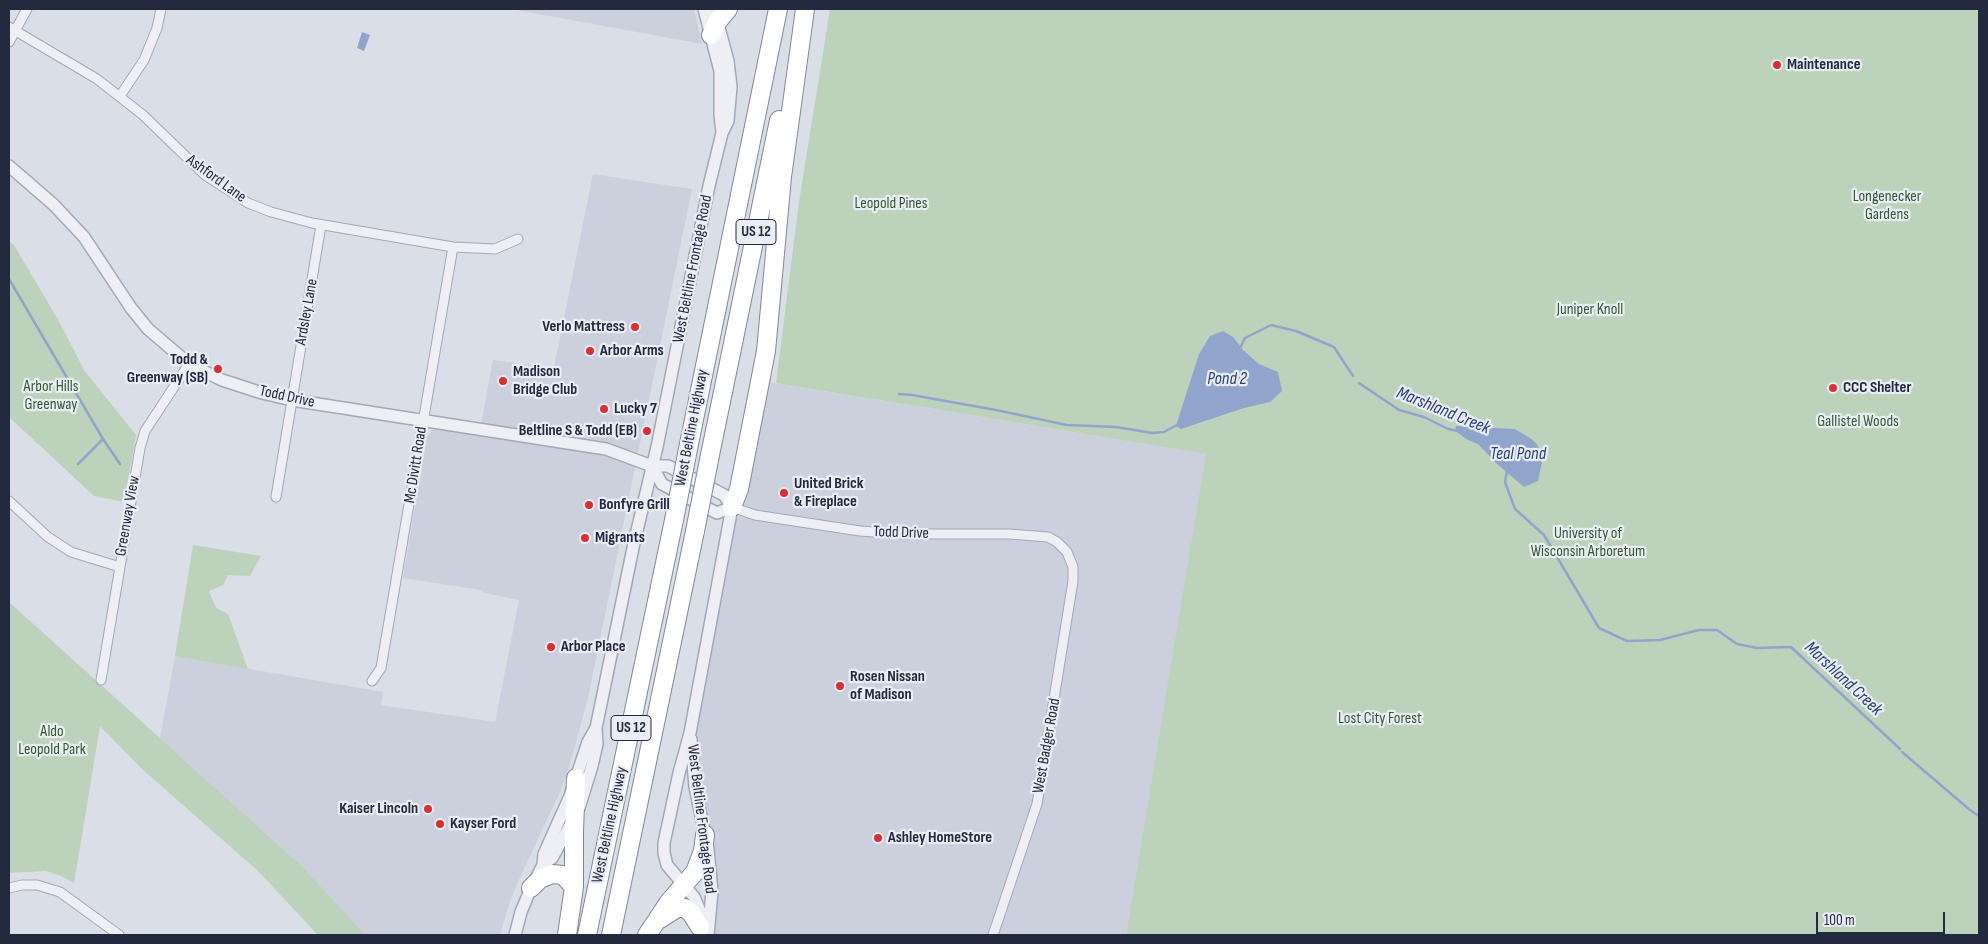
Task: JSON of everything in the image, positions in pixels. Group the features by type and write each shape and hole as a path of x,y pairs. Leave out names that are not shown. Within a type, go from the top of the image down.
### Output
{"highway":[{"name":"West Beltline Highway","path":"587,935 778,9"},
{"name":"West Beltline Highway","path":"611,935 804,9"},
{"path":"732,508 739,489 766,351 781,193 804,9"},
{"path":"567,935 574,887 576,778"},
{"path":"649,931 683,884 695,872 705,835"},
{"path":"531,888 540,878 552,874 562,875 574,887"},
{"path":"649,931 668,912 677,908 685,908 691,913 702,933"}],"street":[{"path":"9,42 12,29 27,9"},
{"path":"120,96 144,60 157,28 161,9"},
{"name":"West Beltline Frontage Road","path":"543,865 552,858 575,818 582,802 592,766 597,744 596,728 703,216 722,133 728,121 730,87 728,61 718,18 704,9"},
{"name":"Ashford Lane","path":"12,29 89,74 120,96 143,115 205,175 248,203 296,220 453,247 495,249 518,239"},
{"name":"Todd Drive","path":"9,166 54,205 84,237 131,308 148,329 189,364 222,380 262,393 292,400 606,449 652,466 668,466 724,495 732,508"},
{"name":"Ardsley Lane","path":"276,497 321,225"},
{"name":"Mc Divitt Road","path":"372,681 382,668 453,247"},
{"name":"Greenway View","path":"101,680 140,448 145,431 189,364"},
{"name":"Todd Drive","path":"652,466 662,484 717,513 732,508 755,515 860,532 1042,536 1057,542 1067,552"},
{"path":"9,501 48,537 71,552 120,567"},
{"name":"West Beltline Frontage Road","path":"702,933 700,911 694,897 667,865 664,843 679,773 690,733 732,508"},
{"name":"West Badger Road","path":"993,935 1037,804 1073,581 1073,566 1067,552"},
{"name":"West Beltline Frontage Road","path":"515,935 521,912 543,865 544,854 576,778 588,742 596,728"},
{"name":"West Beltline Frontage Road","path":"690,733 695,787 705,835 712,892 702,933"},
{"path":"9,888 37,885 60,892 119,935"}],"shaded area":[{"path":"511,9 694,9 702,44"},
{"path":"593,174 692,189 588,698 569,768 560,792 517,884 500,935 366,935 302,866 160,738 175,656 383,692 381,705 495,722 519,600 485,593 481,590 403,578 427,437 432,430 438,429 479,435 493,360 554,368"},
{"path":"762,381 1207,454 1126,935 708,935 711,916 690,733"}],"green space":[{"name":"University of Wisconsin Arboretum","path":"830,9 1979,9 1979,935 1126,935 1206,454 776,383 799,202"},
{"name":"Arbor Hills Greenway","path":"9,241 14,245 60,323 84,370 136,435 124,502 94,496 9,417"},
{"path":"193,545 261,556 250,576 228,575 223,585 209,591 216,608 228,614 248,669 175,656"},
{"name":"Aldo Leopold Park","path":"9,602 302,866 366,935 318,935 258,871 142,769 100,726 74,883 59,875 45,871 9,873"}],"water":[{"path":"362,32 370,35 364,51 357,48"},
{"name":"Pond 2","path":"1223,331 1233,337 1243,350 1259,364 1278,372 1282,391 1270,402 1244,408 1181,429 1176,426 1199,354 1210,336"},
{"name":"Teal Pond","path":"1456,426 1515,429 1530,438 1536,443 1543,457 1538,481 1524,487 1496,463 1478,444 1455,431"}],"waterway":[{"path":"9,279 103,439 120,464"},
{"path":"1240,348 1245,338 1271,325 1296,331 1334,347 1353,376"},
{"name":"Marshland Creek","path":"1359,383 1399,410 1424,417 1448,429 1458,431"},
{"path":"899,394 996,410 1067,425 1116,427 1152,433 1164,432 1177,425"},
{"path":"78,464 103,439"},
{"name":"Marshland Creek","path":"1507,471 1505,482 1515,509 1544,535 1599,628 1627,641 1660,640 1699,630 1717,630 1737,644 1757,648 1791,647 1900,749"},
{"name":"Marshland Creek","path":"1902,752 1979,816"}],"place":[{"name":"Maintenance","path":"1777,65"},
{"name":"Verlo Mattress","path":"635,327"},
{"name":"Arbor Arms","path":"590,351"},
{"name":"Todd & Greenway (SB)","path":"218,369"},
{"name":"Madison Bridge Club","path":"503,381"},
{"name":"CCC Shelter","path":"1833,388"},
{"name":"Lucky 7","path":"604,409"},
{"name":"Beltline S & Todd (EB)","path":"647,431"},
{"name":"United Brick & Fireplace","path":"784,493"},
{"name":"Bonfyre Grill","path":"589,505"},
{"name":"Migrants","path":"585,538"},
{"name":"Arbor Place","path":"551,647"},
{"name":"Rosen Nissan of Madison","path":"840,686"},
{"name":"Kaiser Lincoln","path":"428,809"},
{"name":"Kayser Ford","path":"440,824"},
{"name":"Ashley HomeStore","path":"878,838"}],"park label":[{"name":"Leopold Pines","path":"891,204"},
{"name":"Longenecker Gardens","path":"1887,206"},
{"name":"Juniper Knoll","path":"1590,310"},
{"name":"Gallistel Woods","path":"1858,422"},
{"name":"Lost City Forest","path":"1380,719"}]}
